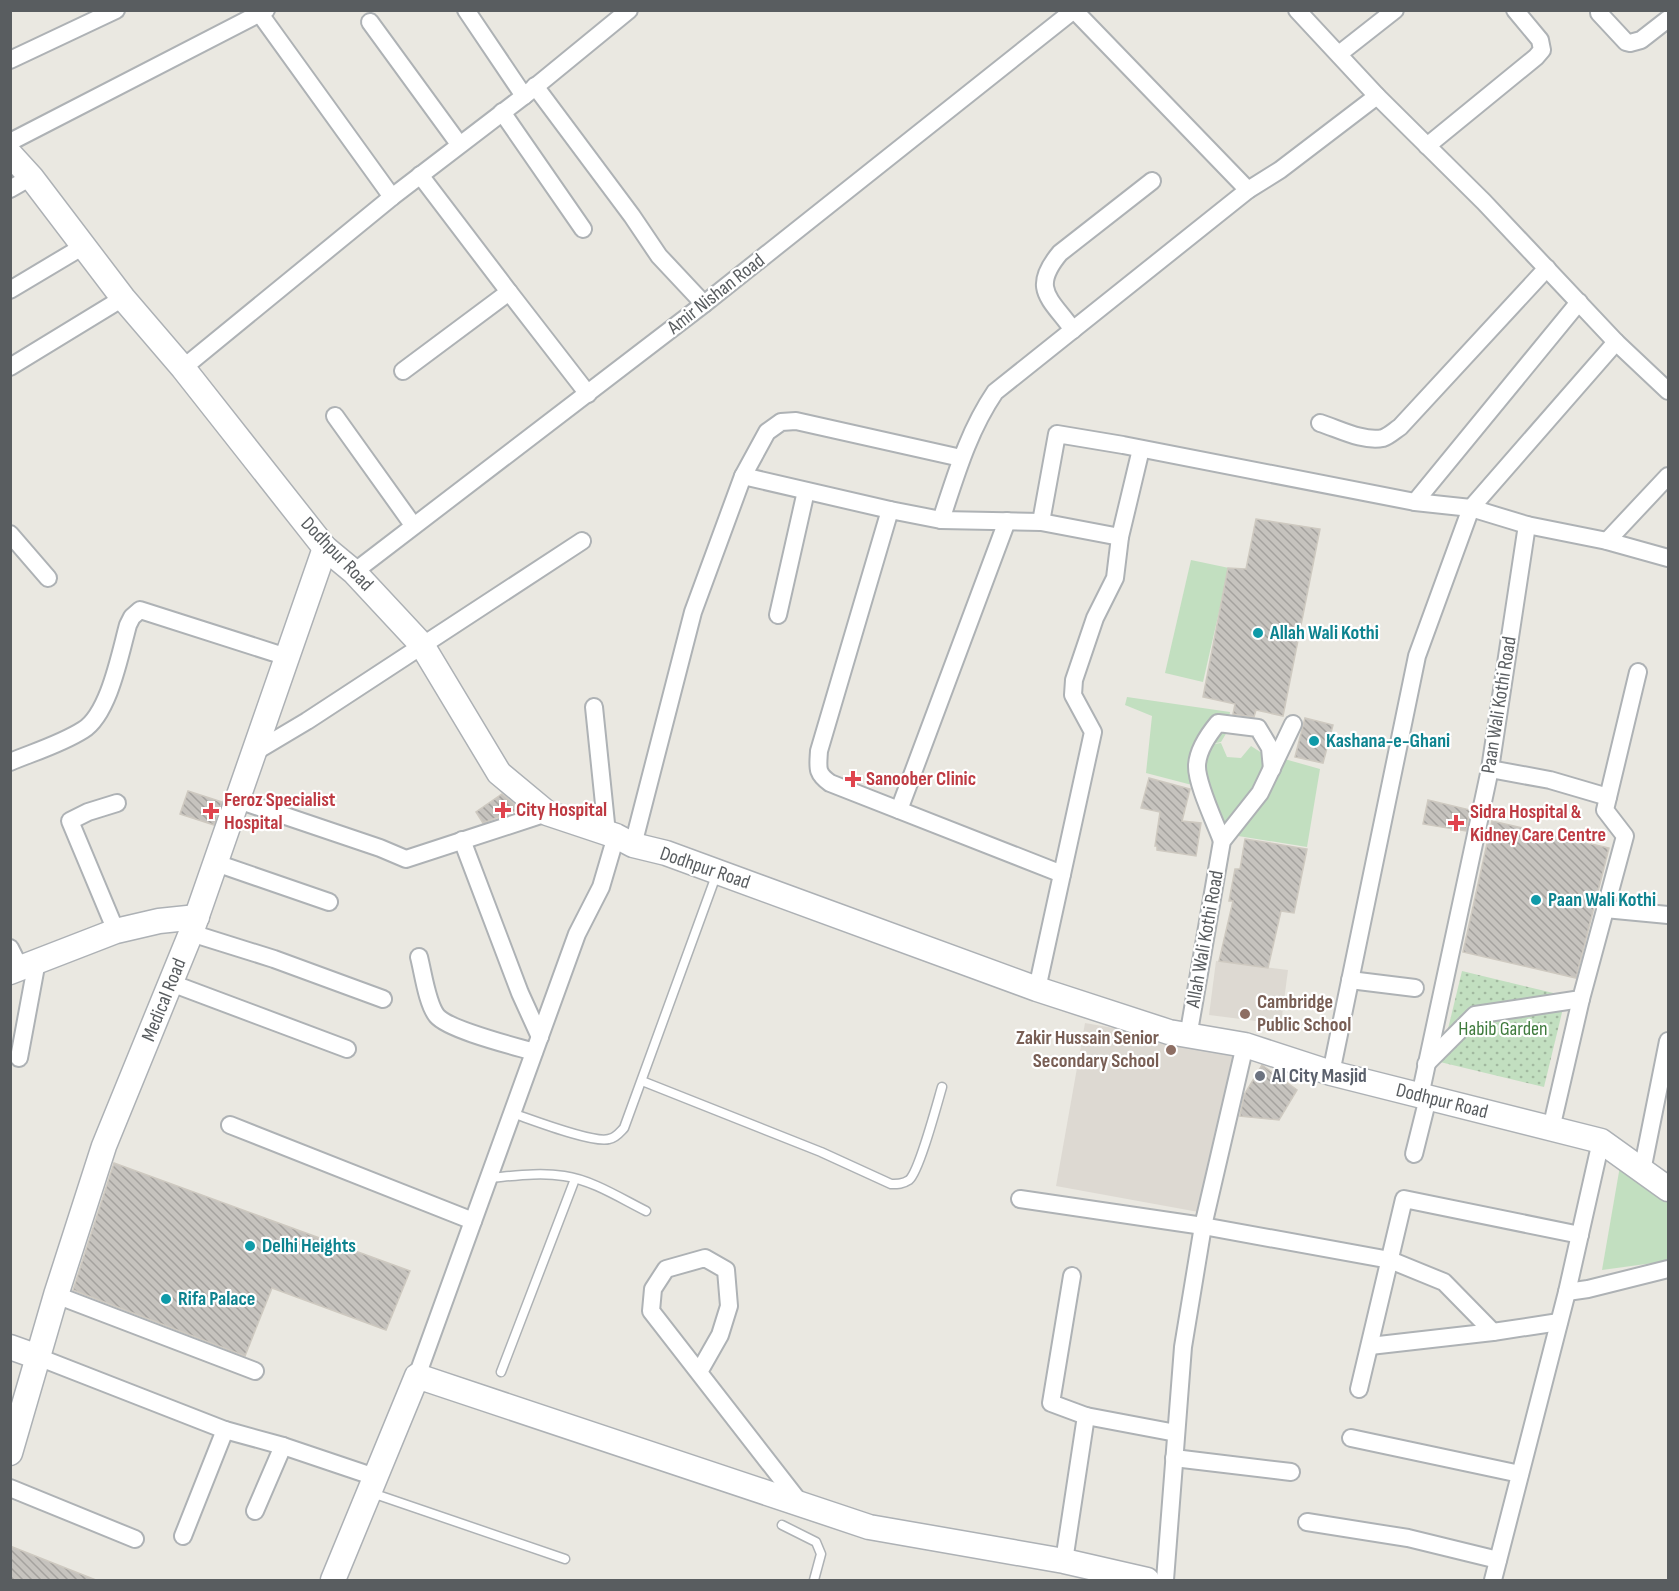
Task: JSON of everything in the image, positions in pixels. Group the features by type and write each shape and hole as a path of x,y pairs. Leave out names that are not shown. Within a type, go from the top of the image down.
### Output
{"street":[{"path":"10,60 116,10"},
{"path":"466,10 632,216 659,256 704,304"},
{"path":"183,368 392,196 529,91 629,10"},
{"path":"1074,10 1248,190"},
{"name":"Amir Nishan Road","path":"354,572 704,304 1074,10"},
{"path":"1297,10 1377,96 1547,268 1616,342 1667,388"},
{"path":"1339,54 1395,10"},
{"path":"1427,146 1542,50 1540,40 1515,10"},
{"path":"10,142 263,12 392,196"},
{"path":"1599,13 1630,44 1641,40 1668,19"},
{"path":"370,22 459,144"},
{"path":"940,520 978,417 995,392 1248,190 1280,170 1377,96"},
{"path":"502,112 583,230"},
{"name":"Dodhpur Road","path":"10,154 21,183 82,246 183,368 325,548 354,572 422,645 499,773 547,813 666,853 1037,989 1188,1037 1245,1045 1330,1073 1601,1141 1668,1190"},
{"path":"420,175 588,394"},
{"path":"1073,330 1047,294 1043,284 1048,267 1060,253 1152,181"},
{"path":"10,290 82,246"},
{"path":"1320,423 1373,438 1385,437 1400,428 1547,268"},
{"path":"403,371 509,292"},
{"path":"10,368 123,298"},
{"path":"1415,502 1579,302"},
{"path":"1330,1073 1417,656 1471,508 1616,342"},
{"path":"334,416 413,525"},
{"path":"333,1581 417,1376 577,934 601,887 693,612 743,476 767,432 781,422 796,421 962,458"},
{"path":"1041,522 1058,434 1415,502 1471,508 1527,525 1607,541 1668,558"},
{"path":"1037,989 1093,732 1073,695 1074,680 1095,618 1114,578 1120,537 1141,449"},
{"path":"743,476 940,520 1041,522 1120,537"},
{"path":"1607,541 1668,476"},
{"path":"778,615 806,490"},
{"path":"890,510 819,752 818,768 822,777 830,783 1062,874"},
{"path":"899,810 1007,521"},
{"name":"Paan Wali Kothi Road","path":"1414,1154 1424,1097 1426,1064 1490,769 1527,525"},
{"path":"10,534 48,578"},
{"path":"255,752 307,721 582,541"},
{"name":"Medical Road","path":"12,1442 104,1146 194,925 325,548"},
{"path":"10,762 85,729 99,715 106,701 128,625 132,617 140,610 287,657"},
{"path":"1551,1129 1581,999 1625,836 1605,810 1638,672"},
{"path":"594,707 619,838"},
{"path":"1222,841 1199,779 1197,765 1200,752 1210,733 1218,723 1258,728 1270,748 1272,769"},
{"name":"Allah Wali Kothi Road","path":"1188,1037 1222,841 1260,793 1293,724"},
{"path":"1490,769 1550,780 1608,797"},
{"path":"238,800 406,859 547,813"},
{"path":"116,931 70,820 117,803"},
{"path":"462,840 520,993 537,1045"},
{"path":"216,863 329,902"},
{"path":"1605,909 1668,915"},
{"path":"20,1058 20,962 116,931 159,921 194,925 274,959 382,999"},
{"path":"419,957 431,1005 436,1016 444,1022 460,1029 537,1045"},
{"path":"1350,980 1415,988"},
{"path":"171,983 347,1049"},
{"path":"1426,1064 1475,1015 1581,999"},
{"path":"1642,1171 1668,1041"},
{"path":"1164,1581 1183,1347 1203,1226 1245,1045"},
{"path":"230,1125 473,1221"},
{"path":"1493,1581 1567,1292 1601,1141"},
{"path":"1020,1199 1203,1226 1390,1260 1444,1282 1493,1332"},
{"path":"1359,1389 1404,1199 1580,1235"},
{"path":"699,1372 720,1335 729,1306 726,1269 705,1258 666,1269 653,1289 651,1311 801,1504"},
{"path":"1567,1292 1668,1269"},
{"path":"1072,1276 1051,1403 1086,1416 1176,1433"},
{"path":"56,1295 255,1371"},
{"path":"1370,1346 1559,1322"},
{"path":"10,1347 225,1430 283,1446 372,1484"},
{"path":"417,1376 869,1527 1064,1561 1147,1581"},
{"path":"1064,1561 1086,1416"},
{"path":"183,1536 225,1430"},
{"path":"1351,1438 1520,1474"},
{"path":"255,1511 283,1446"},
{"path":"1174,1458 1291,1472"},
{"path":"10,1488 135,1539"},
{"path":"1307,1522 1408,1538 1498,1560"}],"lane":[{"path":"512,1113 607,1141 624,1128 717,872"},
{"path":"642,1081 821,1152 891,1184 900,1184 910,1179 942,1087"},
{"path":"489,1178 530,1174 565,1176 590,1184 646,1211"},
{"path":"501,1372 575,1179"},
{"path":"372,1484 565,1559"},
{"path":"782,1526 816,1542 821,1554 814,1581"}],"shaded area":[{"path":"1216,961 1288,970 1281,1024 1209,1015"},
{"path":"1085,1023 1244,1051 1215,1215 1056,1186"}],"green space":[{"path":"1191,560 1229,568 1203,682 1165,673"},
{"path":"1127,697 1230,712 1227,732 1221,742 1207,745 1221,743 1227,757 1241,758 1251,746 1265,755 1266,770 1257,788 1222,830 1192,785 1146,773 1152,716 1125,705"},
{"path":"1281,758 1320,769 1307,847 1232,835"},
{"name":"Habib Garden","path":"1462,971 1566,996 1544,1087 1440,1062"},
{"path":"1620,1166 1668,1202 1668,1261 1602,1270"}],"building":[{"name":"Allah Wali Kothi","path":"1256,519 1320,529 1283,716 1256,710 1254,717 1233,714 1235,704 1203,697 1228,568 1246,569"},
{"name":"Kashana-e-Ghani","path":"1305,718 1333,725 1323,763 1295,757"},
{"path":"1149,778 1190,789 1182,821 1201,823 1196,856 1157,850 1155,846 1160,812 1141,808"},
{"path":"188,791 222,802 214,825 180,814"},
{"path":"502,794 520,809 483,823 476,812"},
{"path":"1428,800 1470,810 1466,831 1423,824"},
{"name":"Paan Wali Kothi","path":"1492,821 1609,848 1576,978 1463,952"},
{"path":"1245,839 1307,849 1294,913 1281,911 1268,968 1219,961 1233,901 1229,901 1235,869 1240,869"},
{"name":"Al City Masjid","path":"1262,1065 1297,1090 1279,1120 1240,1116 1244,1095"},
{"path":"114,1163 410,1271 386,1330 272,1288 245,1356 73,1290"},
{"path":"10,1546 96,1580 96,1581 10,1581"}],"place":[{"name":"Allah Wali Kothi","path":"1258,633"},
{"name":"Kashana-e-Ghani","path":"1314,741"},
{"name":"Sanoober Clinic","path":"853,779"},
{"name":"City Hospital","path":"503,810"},
{"name":"Feroz Specialist Hospital","path":"211,811"},
{"name":"Sidra Hospital & Kidney Care Centre","path":"1456,823"},
{"name":"Paan Wali Kothi","path":"1536,900"},
{"name":"Cambridge Public School","path":"1245,1014"},
{"name":"Zakir Hussain Senior Secondary School","path":"1171,1050"},
{"name":"Al City Masjid","path":"1260,1076"},
{"name":"Delhi Heights","path":"250,1246"},
{"name":"Rifa Palace","path":"166,1299"}]}
